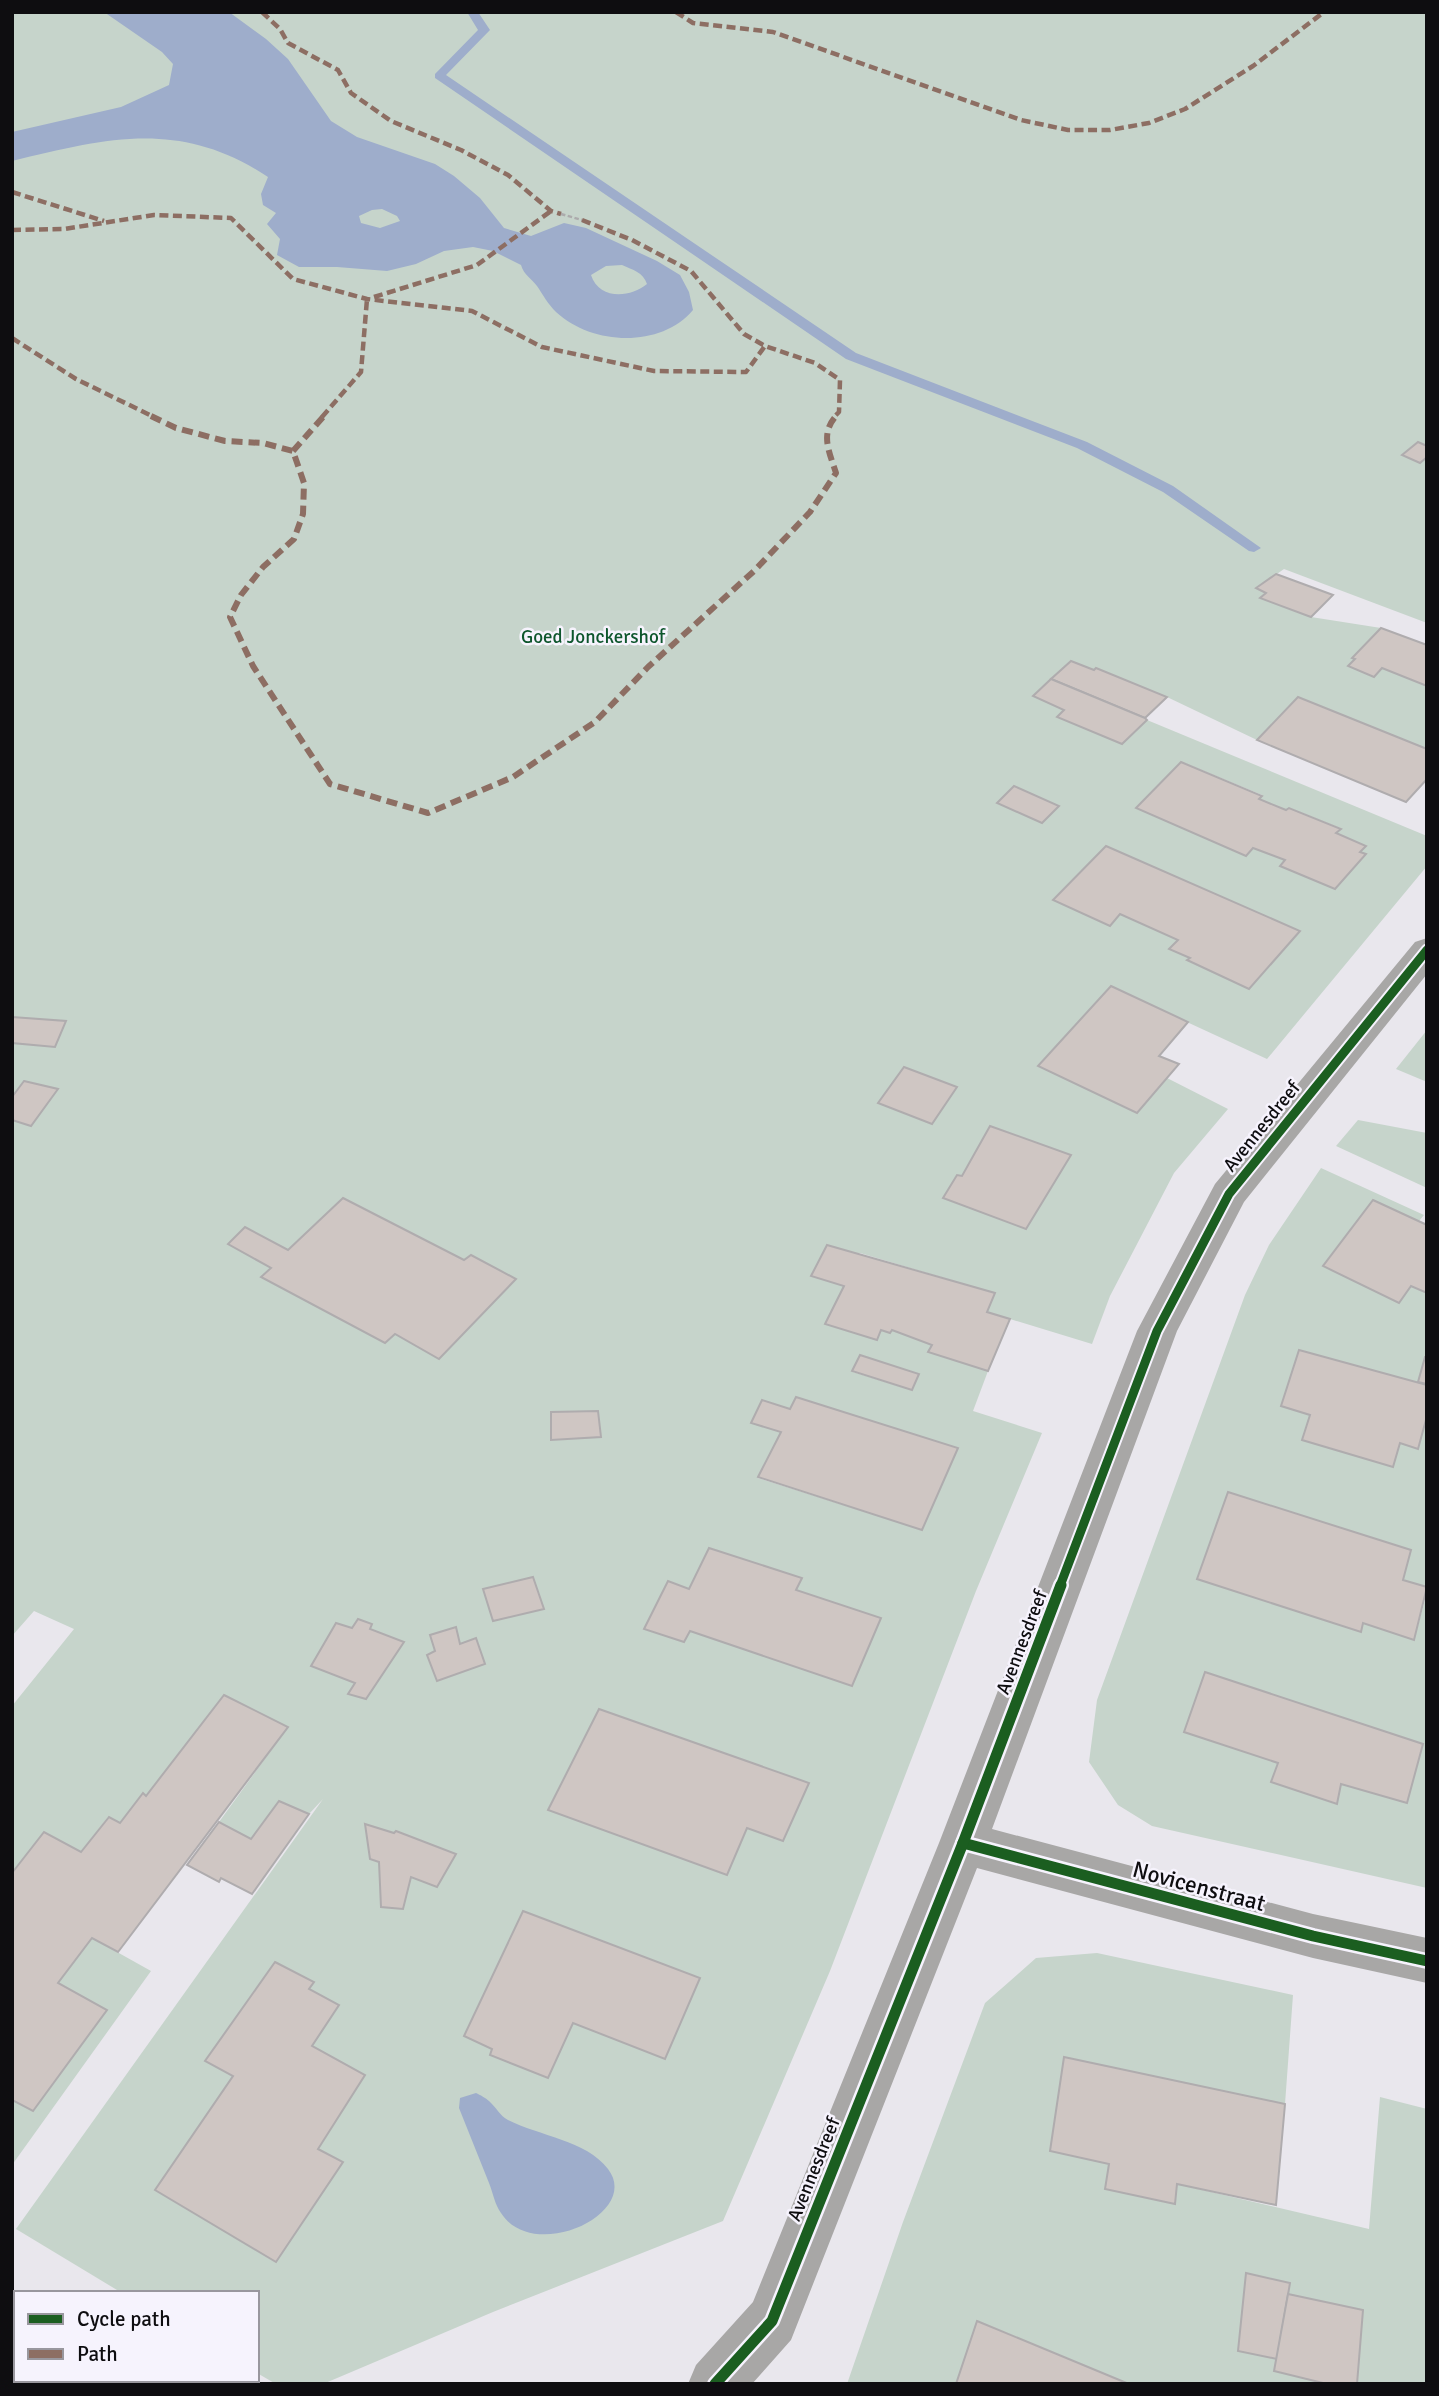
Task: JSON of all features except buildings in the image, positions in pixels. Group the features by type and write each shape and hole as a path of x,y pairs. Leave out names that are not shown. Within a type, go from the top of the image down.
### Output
{"street":[{"name":"Avennesdreef","path":"755,2384 772,2321 963,1843 1157,1331 1229,1194 1427,950"},
{"name":"Novicenstraat","path":"963,1843 1312,1936 1427,1961"},
{"name":"Avennesdreef","path":"715,2384 772,2321"}],"path":[{"path":"561,214 582,220"}],"green space":[{"name":"Goed Jonckershof","path":"12,12 1427,12 1427,623 1284,569 1257,588 1266,593 1260,598 1311,617 1381,628 1353,657 1355,659 1348,666 1374,677 1382,668 1427,686 1427,749 1299,697 1257,740 1167,697 1097,668 1094,670 1071,661 1033,696 1064,710 1057,717 1122,744 1147,720 1427,836 1427,866 1267,1059 1111,987 1039,1066 1136,1113 1167,1078 1228,1109 1174,1173 1110,1296 1092,1344 987,1312 994,1293 860,1253 812,1276 844,1286 825,1324 876,1340 881,1330 890,1333 892,1330 932,1345 929,1352 988,1371 973,1411 1042,1433 976,1591 830,1971 723,2221 493,2312 323,2384 276,2384 259,2374 259,2291 119,2291 16,2229 323,1799 309,1814 279,1801 251,1839 219,1822 288,1727 146,1796 142,1794 120,1823 108,1817 81,1852 44,1832 12,1873 12,1706 74,1629 34,1611 12,1636","holes":["1182,762 1262,795 1259,799 1340,828 1336,833 1365,846 1360,852 1366,854 1335,889 1280,866 1285,860 1253,848 1246,856 1137,808","1014,786 1058,806 997,803","1106,846 1300,931 1249,989 1188,961 1190,958 1170,949 1178,940 1120,914 1110,926 1053,899","991,1126 1071,1155 1026,1229 943,1198 962,1176","860,1355 919,1374 911,1390 853,1372","796,1397 957,1448 922,1530 758,1478 781,1432 751,1423 762,1400 790,1409","710,1548 801,1578 796,1590 881,1618 852,1686 690,1631 683,1642 645,1629 668,1582 689,1589","532,1577 544,1609 483,1589","358,1619 372,1624 370,1629 404,1642 366,1699 348,1694 355,1683 352,1628","456,1627 460,1644 476,1639 485,1664 438,1681 435,1651 430,1635","599,1709 808,1783 783,1840 747,1828 548,1809","365,1824 394,1833 396,1831 456,1854 437,1887 411,1877 403,1909 381,1907 379,1862 370,1858","523,1911 700,1978 665,2059 573,2023 547,2078 490,2055 492,2049 464,2036","275,1962 313,1982 309,1989 312,2046 365,2075 318,2149 342,2162 276,2262 155,2190 233,2076 205,2061"]},
{"path":"1427,1030 1427,1082 1396,1069"},
{"path":"1358,1120 1427,1133 1427,1188 1336,1146"},
{"path":"1321,1168 1424,1215 1419,1221 1373,1200 1323,1265 1399,1302 1411,1286 1427,1293 1427,1357 1418,1382 1427,1385 1299,1350 1281,1405 1310,1415 1303,1440 1392,1467 1400,1443 1417,1448 1427,1416 1427,1587 1403,1580 1411,1550 1228,1492 1197,1578 1361,1632 1363,1623 1414,1640 1427,1593 1427,1888 1152,1826 1118,1805 1089,1762 1097,1700 1245,1295 1269,1245","holes":["1205,1672 1423,1744 1407,1803 1341,1784 1336,1804 1271,1782 1278,1763 1184,1732"]},
{"path":"92,1938 151,1971 12,2165 12,2100 33,2111 107,2010 58,1983"},
{"path":"1097,1953 1293,1995 1285,2104 1064,2057 1050,2150 1109,2164 1105,2189 1175,2204 1177,2184 1369,2229 1380,2097 1427,2109 1427,2384 1357,2384 1363,2310 1288,2294 1290,2283 1247,2273 1238,2351 1277,2359 1327,2384 1129,2384 978,2321 956,2384 847,2384 903,2222 985,2003 1036,1958"}],"water":[{"path":"104,12 229,12 288,59 331,121 357,137 435,164 480,198 504,228 531,236 564,223 586,228 657,261 680,275 689,292 693,310 663,331 645,336 626,338 589,331 556,312 521,265 493,251 473,247 444,251 416,264 387,271 299,267 277,255 280,239 267,224 276,213 263,205 261,194 268,177 236,159 174,140 112,141 12,161 12,132 121,107 169,85 173,64 162,52","holes":["382,209 397,216 400,221 380,228 361,223 359,216","622,265 640,274 647,284 624,294 608,293 595,283 591,275 606,266"]},
{"path":"476,2093 488,2100 508,2120 575,2145 599,2159 608,2169 615,2186 610,2202 598,2216 580,2227 558,2233 536,2234 516,2228 501,2213 459,2108 460,2098"}],"waterway":[{"path":"472,12 484,30 439,76 851,356 1082,445 1168,489 1254,548"}],"marked path":[{"path":"262,12 280,29 288,43 338,70 351,93 391,121 461,150 508,175 551,211 561,214"},
{"path":"676,12 693,23 773,32 1021,120 1068,130 1110,130 1149,123 1185,109 1253,66 1324,12"},
{"path":"12,192 104,221"},
{"path":"374,297 477,265 551,211"},
{"path":"12,230 64,229 154,215 231,218 293,279 367,299 472,311 542,347 654,371 746,372 765,346"},
{"path":"12,338 76,379 176,428 225,441 263,443 293,451 304,483 303,514 294,539 263,567 241,595 230,617 253,666 330,784 428,813 513,777 595,722 648,667 754,571 810,512 836,473 826,441 827,426 839,412 840,380 815,363 765,346 744,334 691,271 632,240 582,220"},
{"path":"293,451 361,372 367,299"}],"cycle path":[{"path":"715,2384 772,2321 963,1843 1157,1331 1229,1194 1427,950"},
{"path":"963,1843 1313,1936 1427,1961"}]}
